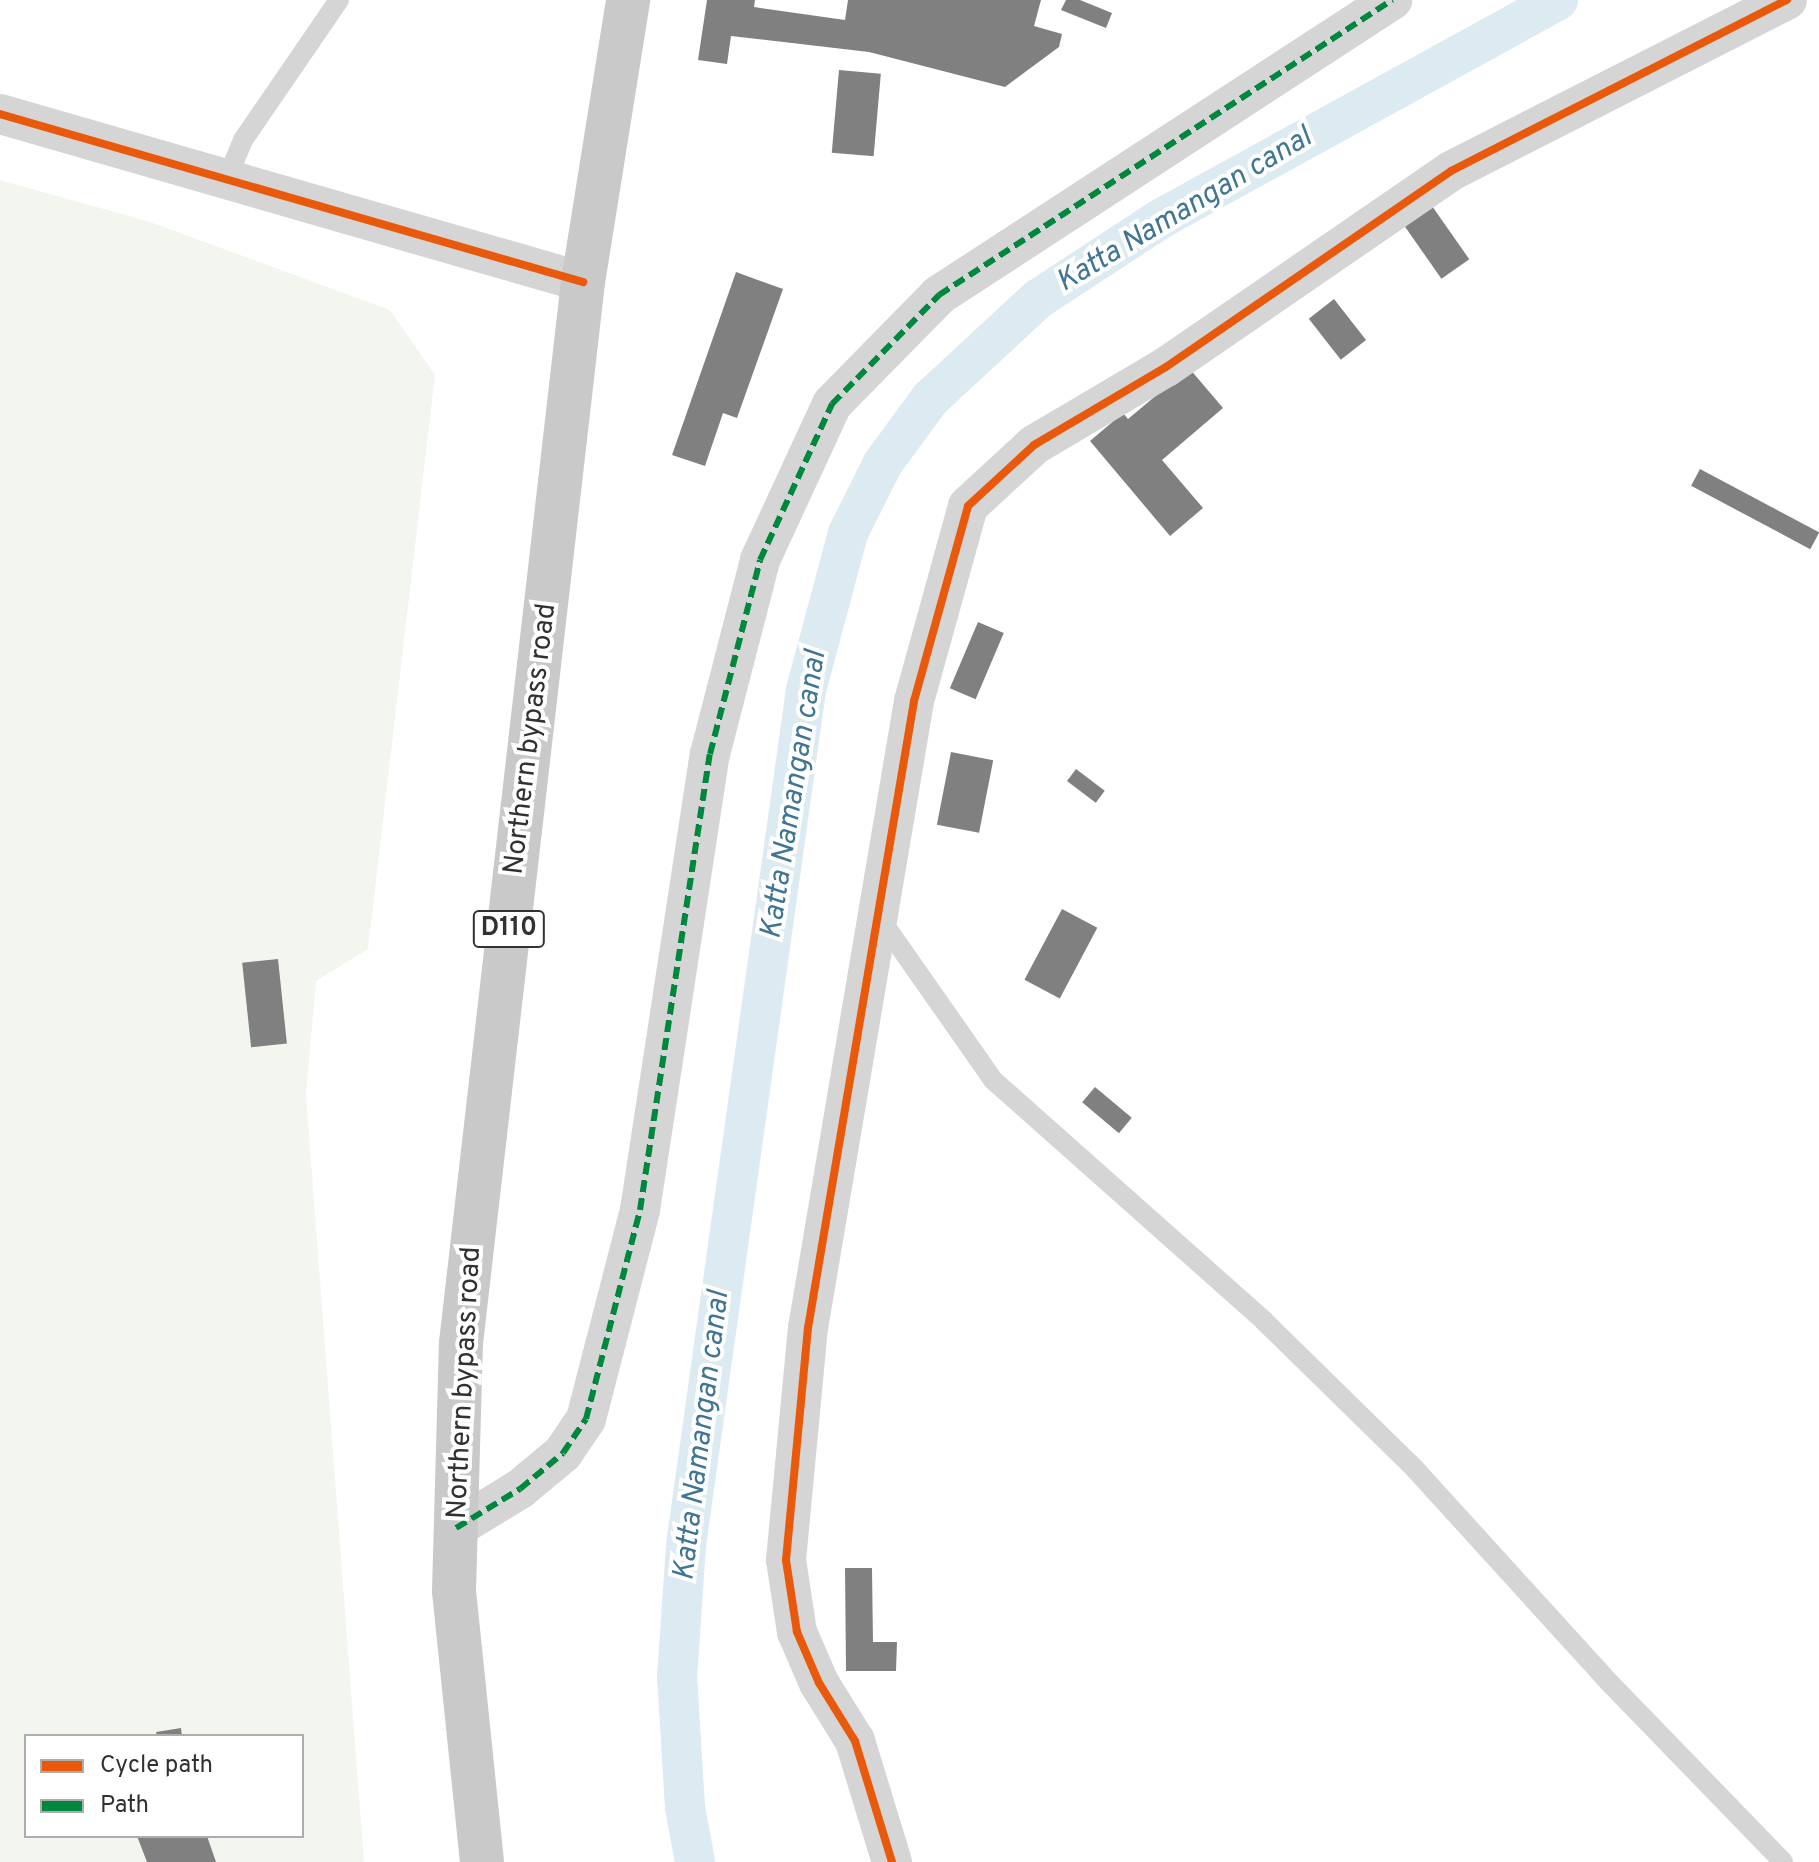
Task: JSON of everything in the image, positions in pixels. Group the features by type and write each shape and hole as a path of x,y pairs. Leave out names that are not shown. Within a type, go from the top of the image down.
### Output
{"main road":[{"name":"Northern bypass road","path":"482,1862 454,1591 461,1343 583,282 628,0"}],"street":[{"path":"456,1528 520,1489 563,1453 586,1419 640,1210 710,754 760,560 832,404 939,295 1392,0"},
{"path":"892,1862 855,1741 819,1683 797,1632 786,1560 808,1328 914,701 968,506 1034,445 1166,367 1451,171 1787,0"},
{"path":"0,114 583,282"}],"lane":[{"path":"227,179 243,140 339,0"},
{"path":"879,916 993,1080 1253,1310 1415,1469 1604,1677 1783,1862"}],"shaded area":[{"path":"0,180 150,222 390,310 435,375 368,949 316,981 306,1095 364,1862 0,1862"}],"building":[{"path":"707,0 755,0 754,7 845,20 848,0 1041,0 1034,26 1062,34 1059,47 1005,87 869,52 731,36 727,64 698,60"},
{"path":"1066,0 1080,0 1112,13 1106,28 1061,10"},
{"path":"839,70 881,74 874,156 832,153"},
{"path":"1432,206 1469,259 1441,279 1404,226"},
{"path":"736,272 783,289 737,418 723,413 705,466 672,455"},
{"path":"1334,299 1366,340 1341,360 1309,319"},
{"path":"1189,368 1223,408 1162,460 1203,508 1170,536 1090,441 1123,413 1128,419"},
{"path":"1700,469 1819,532 1810,549 1691,486"},
{"path":"978,622 1004,633 976,699 950,688"},
{"path":"951,752 993,760 979,833 937,825"},
{"path":"1076,769 1105,791 1096,803 1067,781"},
{"path":"1062,909 1097,928 1060,998 1024,980"},
{"path":"278,959 287,1044 251,1047 242,963"},
{"path":"1095,1087 1132,1118 1119,1133 1082,1102"},
{"path":"845,1568 872,1568 873,1642 897,1642 896,1671 846,1671"},
{"path":"181,1728 182,1734 156,1734"},
{"path":"138,1838 208,1838 216,1862 147,1862"}],"waterway":[{"name":"Katta Namangan canal","path":"695,1862 685,1807 677,1678 686,1545 806,690 848,533 883,463 930,399 1038,299 1162,218 1558,0"}],"marked path":[{"path":"456,1528 520,1489 563,1453 586,1419 640,1210 710,754 760,560 832,404 939,295 1392,0"}],"cycle path":[{"path":"892,1862 855,1741 819,1683 797,1632 786,1560 808,1328 914,701 968,506 1034,445 1166,367 1451,171 1787,0"},
{"path":"0,114 583,282"}]}
